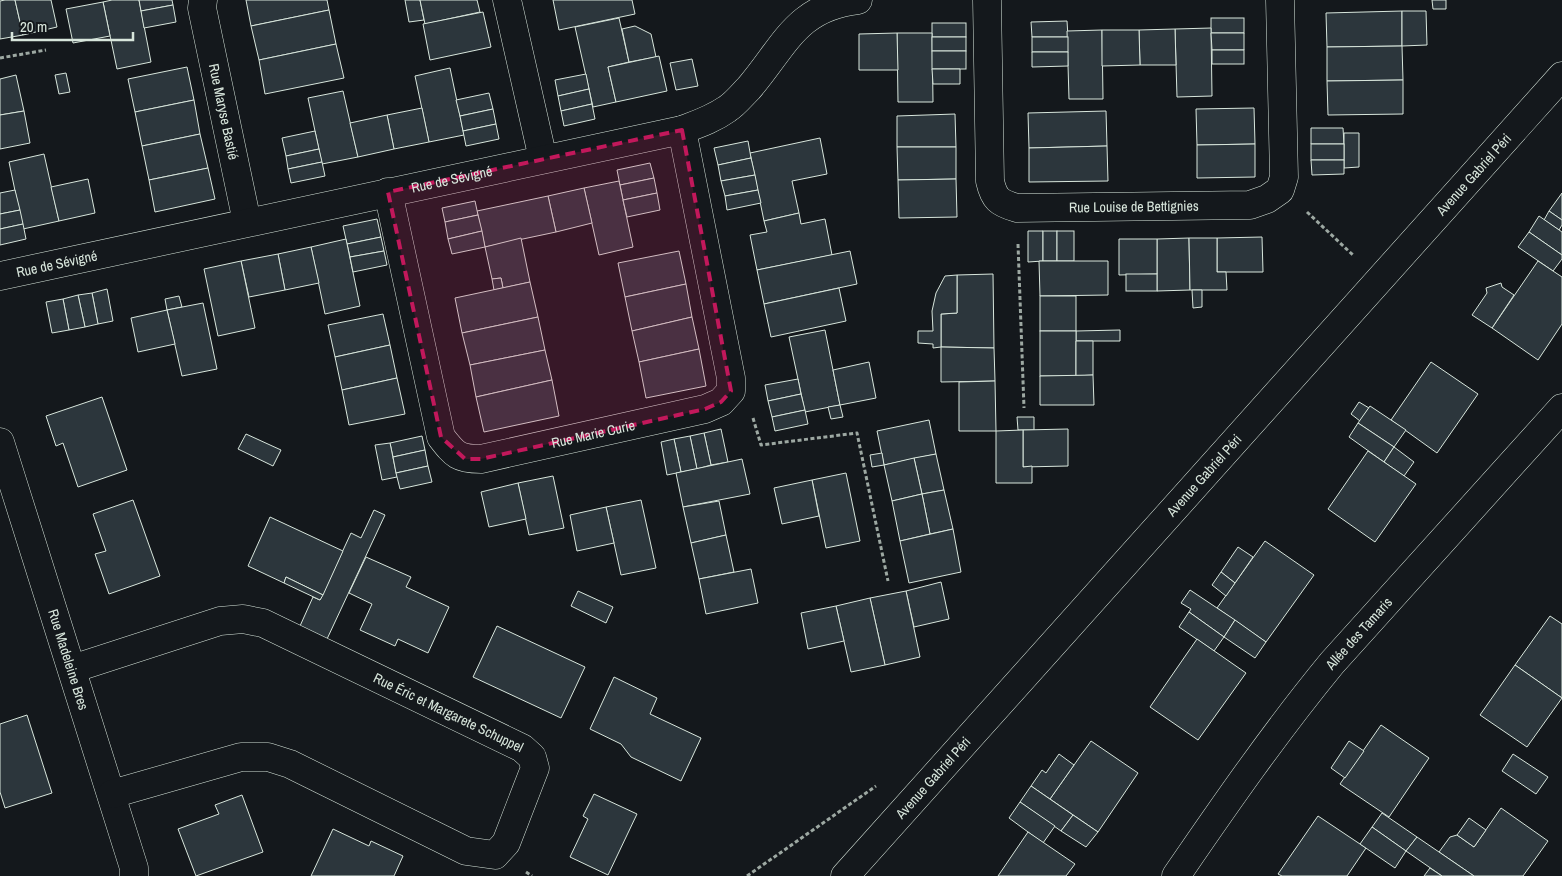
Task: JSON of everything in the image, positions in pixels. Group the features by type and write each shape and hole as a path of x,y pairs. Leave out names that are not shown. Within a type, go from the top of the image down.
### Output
{"street":[{"name":"Rue Maryse Bastié","path":"203,0 202,8 247,222"},
{"path":"507,0 544,159"},
{"name":"Rue de Sévigné","path":"0,276 682,130 707,121 728,109 765,69 784,41 802,21 825,7 850,0"},
{"name":"Rue Louise de Bettignies","path":"987,0 990,181 993,194 1004,204 1017,208 1250,205 1267,199 1280,190"},
{"path":"1280,0 1284,177 1280,190"},
{"name":"Avenue Gabriel Péri","path":"845,876 1562,76"},
{"path":"682,130 731,378 731,391"},
{"name":"Rue Marie Curie","path":"388,192 441,437 451,450 465,459 481,459 704,408 722,402 731,391"},
{"name":"Allée des Tamaris","path":"1176,876 1258,757 1332,663 1562,408"},
{"name":"Rue Madeleine Bres","path":"0,442 112,794 134,868 134,876"},
{"name":"Rue Éric et Margarete Schuppel","path":"72,669 220,620 244,619 263,623 522,748 532,757 536,768 506,843 494,855 466,851 290,764 268,757 241,757 112,794"}],"path":[{"path":"0,58 46,50"},
{"path":"1280,190 1380,279"},
{"path":"1017,208 1024,408"},
{"path":"731,391 752,412 760,446 857,433 888,581"},
{"path":"747,876 879,784"}],"highlighted area":[{"path":"682,130 731,391 721,402 705,409 481,459 465,459 441,437 388,192"}],"building":[{"path":"15,0 23,35 0,39 0,1"},
{"path":"15,0 51,0 57,27 23,35"},
{"path":"139,0 151,62 117,69 103,2"},
{"path":"139,0 172,0 173,5 141,11"},
{"path":"246,0 327,0 329,10 251,26"},
{"path":"405,0 420,0 424,20 409,22"},
{"path":"420,0 477,0 480,12 425,24"},
{"path":"553,0 632,0 635,14 559,30"},
{"path":"1432,0 1446,0 1446,9 1433,9"},
{"path":"103,2 110,36 73,43 66,9"},
{"path":"173,5 176,22 144,28 141,11"},
{"path":"329,10 336,44 259,60 251,26"},
{"path":"1402,11 1402,46 1327,47 1326,13"},
{"path":"1402,11 1426,11 1427,45 1402,46"},
{"path":"483,12 491,47 430,60 423,24"},
{"path":"619,18 629,62 608,67 616,102 593,107 575,27"},
{"path":"1211,18 1244,18 1244,33 1211,33"},
{"path":"1067,21 1068,37 1032,37 1031,22"},
{"path":"932,23 966,23 966,37 932,37"},
{"path":"635,26 651,34 656,57 629,62 622,29"},
{"path":"1211,28 1212,96 1177,97 1175,29"},
{"path":"1175,29 1176,65 1140,65 1139,30"},
{"path":"1102,30 1103,99 1069,99 1067,31"},
{"path":"1102,30 1139,30 1140,65 1102,66"},
{"path":"897,33 932,33 933,102 898,102"},
{"path":"897,33 898,70 859,70 859,34"},
{"path":"1211,33 1244,33 1244,50 1212,50"},
{"path":"932,37 966,37 966,51 932,51"},
{"path":"1032,37 1068,37 1068,52 1032,52"},
{"path":"336,44 344,78 265,94 259,60"},
{"path":"1402,46 1403,80 1327,81 1327,47"},
{"path":"1212,50 1244,50 1244,64 1212,64"},
{"path":"932,51 966,51 966,69 932,69"},
{"path":"1032,52 1068,52 1068,66 1032,67"},
{"path":"659,56 667,91 616,102 608,67"},
{"path":"692,59 698,86 676,90 670,63"},
{"path":"187,67 194,100 135,112 128,79"},
{"path":"450,68 464,135 429,142 415,76"},
{"path":"932,69 960,69 960,84 933,84"},
{"path":"66,73 70,92 59,94 55,75"},
{"path":"586,74 589,89 558,96 555,80"},
{"path":"16,75 24,111 0,115 0,79"},
{"path":"1403,80 1403,114 1328,115 1327,81"},
{"path":"589,89 592,104 561,111 558,96"},
{"path":"343,91 358,157 322,164 308,98"},
{"path":"489,93 493,109 460,116 456,100"},
{"path":"194,100 200,134 142,146 135,112"},
{"path":"592,104 595,119 564,126 561,111"},
{"path":"422,108 429,142 394,149 387,115"},
{"path":"1254,108 1255,144 1197,145 1196,109"},
{"path":"493,109 496,124 463,131 460,116"},
{"path":"24,111 30,143 0,149 0,115"},
{"path":"1106,111 1107,146 1029,148 1028,113"},
{"path":"955,114 956,147 897,147 897,116"},
{"path":"387,115 394,149 358,157 350,123"},
{"path":"496,124 499,139 466,146 463,131"},
{"path":"1311,128 1343,128 1344,144 1311,144"},
{"path":"315,131 319,149 286,156 282,138"},
{"path":"1344,133 1359,133 1359,167 1344,168"},
{"path":"200,134 208,168 149,180 142,146"},
{"path":"820,138 827,174 792,181 799,213 764,221 750,153"},
{"path":"748,141 751,158 718,165 714,148"},
{"path":"1255,144 1255,177 1197,178 1197,145"},
{"path":"1311,144 1344,144 1344,160 1311,160"},
{"path":"1107,146 1108,181 1029,182 1029,148"},
{"path":"897,147 956,147 956,179 898,180"},
{"path":"319,149 322,162 288,169 286,156"},
{"path":"44,154 59,221 23,229 9,162"},
{"path":"751,158 755,175 721,181 718,165"},
{"path":"1311,160 1344,160 1344,174 1312,175"},
{"path":"322,162 325,176 291,183 288,169"},
{"path":"650,163 654,178 620,185 617,170"},
{"path":"208,168 215,199 155,212 149,180"},
{"path":"755,175 758,190 725,196 721,181"},
{"path":"654,178 657,193 623,200 620,185"},
{"path":"88,179 95,213 59,221 51,187"},
{"path":"956,179 957,217 899,218 898,180"},
{"path":"619,181 633,247 599,255 584,188"},
{"path":"584,188 592,223 556,232 548,196"},
{"path":"15,190 20,210 0,214 0,193"},
{"path":"758,190 761,203 727,210 725,196"},
{"path":"657,193 660,210 627,217 623,200"},
{"path":"1562,193 1562,220 1549,211"},
{"path":"548,196 556,232 485,247 477,211"},
{"path":"475,201 478,215 445,222 442,208"},
{"path":"20,210 23,224 0,229 0,214"},
{"path":"1549,211 1562,220 1559,230 1544,220"},
{"path":"799,213 801,224 825,219 832,255 757,270 750,235 767,232 764,221"},
{"path":"478,215 482,231 448,239 445,222"},
{"path":"1539,216 1562,232 1562,255 1529,232"},
{"path":"377,219 381,237 347,244 343,226"},
{"path":"23,224 26,239 0,245 0,229"},
{"path":"482,231 485,247 452,254 448,239"},
{"path":"1028,231 1043,231 1043,261 1028,262"},
{"path":"1043,231 1057,231 1057,261 1043,261"},
{"path":"1057,231 1074,231 1074,261 1057,261"},
{"path":"1529,232 1562,255 1562,259 1553,271 1518,247"},
{"path":"381,237 384,251 350,257 347,244"},
{"path":"1262,237 1263,272 1217,272 1217,238"},
{"path":"521,238 530,282 503,288 501,278 492,279 485,247"},
{"path":"1189,238 1190,290 1157,291 1157,239"},
{"path":"1189,238 1217,238 1217,272 1226,272 1227,290 1190,290"},
{"path":"346,239 360,306 325,314 311,247"},
{"path":"1119,239 1157,239 1157,274 1119,275"},
{"path":"311,247 319,283 285,290 278,254"},
{"path":"384,251 387,265 353,272 350,257"},
{"path":"679,251 686,284 625,297 618,263"},
{"path":"850,251 857,284 764,304 757,270"},
{"path":"278,254 285,290 249,297 241,261"},
{"path":"241,261 255,328 218,336 204,269"},
{"path":"1039,261 1108,261 1108,295 1040,296"},
{"path":"1538,261 1562,277 1562,324 1538,360 1492,328"},
{"path":"993,274 994,348 941,347 941,314 957,313 957,275"},
{"path":"1126,274 1157,274 1157,291 1126,291"},
{"path":"957,275 957,313 941,314 941,347 933,348 933,344 918,343 918,331 933,331 932,311 936,293 945,276"},
{"path":"501,278 503,288 494,290 492,279"},
{"path":"530,282 538,317 462,333 455,298"},
{"path":"1501,283 1502,287 1514,295 1492,328 1472,315 1487,293 1486,288"},
{"path":"686,284 692,317 632,331 625,297"},
{"path":"839,288 846,321 771,337 764,304"},
{"path":"107,289 113,321 98,324 92,293"},
{"path":"1192,290 1202,290 1202,307 1193,308"},
{"path":"92,293 98,324 85,327 78,295"},
{"path":"78,295 85,327 69,330 63,299"},
{"path":"179,296 182,307 167,310 165,299"},
{"path":"1040,296 1076,296 1076,331 1040,331"},
{"path":"63,299 69,330 52,333 46,302"},
{"path":"203,303 217,369 182,376 167,310"},
{"path":"167,310 175,344 138,352 131,318"},
{"path":"383,314 390,345 335,357 328,325"},
{"path":"538,317 545,350 470,365 462,333"},
{"path":"692,317 699,349 639,362 632,331"},
{"path":"825,330 840,405 805,412 789,337"},
{"path":"1120,330 1120,341 1076,341 1076,331"},
{"path":"1040,331 1076,331 1076,376 1040,376"},
{"path":"1076,341 1093,341 1093,375 1076,376"},
{"path":"390,345 397,378 342,390 335,357"},
{"path":"941,347 994,348 995,381 941,382"},
{"path":"699,349 706,386 646,398 639,362"},
{"path":"545,350 552,380 476,397 470,365"},
{"path":"869,362 876,398 840,405 833,370"},
{"path":"1431,362 1478,394 1437,453 1391,420"},
{"path":"1093,375 1094,405 1040,405 1040,376"},
{"path":"397,378 405,414 349,425 342,390"},
{"path":"798,379 801,394 768,401 765,385"},
{"path":"552,380 559,416 484,432 476,397"},
{"path":"995,381 996,431 959,431 959,382"},
{"path":"801,394 805,410 772,417 768,401"},
{"path":"102,397 127,470 78,487 63,443 56,446 46,416"},
{"path":"1359,402 1369,408 1360,421 1351,414"},
{"path":"840,405 843,417 831,419 828,407"},
{"path":"1370,406 1406,430 1394,447 1358,423"},
{"path":"805,410 808,424 775,431 772,417"},
{"path":"1017,417 1034,417 1034,430 1018,430"},
{"path":"929,420 936,454 884,465 877,431"},
{"path":"1358,423 1394,447 1384,462 1349,437"},
{"path":"721,429 728,462 711,465 704,433"},
{"path":"1068,429 1068,466 1023,467 1023,430"},
{"path":"1023,430 1023,467 1032,466 1032,483 996,483 996,431"},
{"path":"704,433 711,465 697,469 690,436"},
{"path":"246,434 281,450 273,466 238,449"},
{"path":"422,436 425,450 393,457 390,443"},
{"path":"690,436 697,469 681,472 674,439"},
{"path":"674,439 681,472 667,475 661,442"},
{"path":"390,443 397,477 382,480 375,445"},
{"path":"1394,447 1414,462 1404,476 1384,462"},
{"path":"425,450 428,466 396,473 393,457"},
{"path":"1368,451 1416,484 1375,542 1328,509"},
{"path":"882,453 884,465 872,467 870,455"},
{"path":"936,454 944,490 922,494 914,458"},
{"path":"914,458 922,494 892,501 884,465"},
{"path":"742,459 750,494 683,507 676,473"},
{"path":"428,466 432,482 400,489 396,473"},
{"path":"846,473 860,541 826,548 812,480"},
{"path":"553,476 564,528 529,535 518,483"},
{"path":"812,480 819,516 782,524 774,488"},
{"path":"518,483 526,519 489,527 481,492"},
{"path":"944,490 953,529 930,534 922,494"},
{"path":"922,494 930,534 900,541 892,501"},
{"path":"133,500 160,576 109,594 95,554 106,551 93,514"},
{"path":"641,500 656,568 621,575 606,507"},
{"path":"719,501 726,535 691,543 683,507"},
{"path":"606,507 614,543 577,551 570,515"},
{"path":"374,510 385,515 327,639 300,626 313,597 320,600 351,533 361,538"},
{"path":"270,517 343,551 323,595 286,577 284,583 248,566"},
{"path":"953,529 961,572 909,583 900,541"},
{"path":"726,535 734,572 699,579 691,543"},
{"path":"1265,541 1314,575 1266,642 1217,608"},
{"path":"1238,547 1253,557 1235,583 1221,572"},
{"path":"366,557 411,577 406,587 449,607 428,653 398,639 395,646 360,630 372,604 349,593"},
{"path":"751,569 758,603 706,614 699,579"},
{"path":"1221,572 1235,583 1226,596 1212,585"},
{"path":"286,577 323,595 320,600 284,583"},
{"path":"941,582 949,619 914,627 906,591"},
{"path":"1190,590 1235,620 1224,637 1189,612 1191,609 1181,603"},
{"path":"578,591 613,607 606,623 571,606"},
{"path":"906,591 920,657 885,665 870,598"},
{"path":"870,598 885,665 851,672 836,606"},
{"path":"836,606 844,641 808,649 801,613"},
{"path":"1189,612 1224,637 1214,651 1179,627"},
{"path":"1550,616 1562,624 1562,698 1515,665"},
{"path":"1235,620 1266,642 1255,658 1224,637"},
{"path":"497,626 585,667 561,718 473,677"},
{"path":"1197,639 1246,673 1198,740 1150,707"},
{"path":"1515,665 1562,698 1527,747 1480,715"},
{"path":"614,677 657,698 650,714 701,738 681,781 631,757 621,744 590,729"},
{"path":"27,715 52,793 5,808 0,792 0,724"},
{"path":"1381,725 1429,758 1389,817 1340,784"},
{"path":"1091,741 1138,773 1098,832 1050,799"},
{"path":"1349,741 1364,751 1345,778 1331,768"},
{"path":"1059,754 1074,765 1050,799 1031,786 1042,770 1046,773"},
{"path":"1513,754 1548,777 1536,794 1502,771"},
{"path":"1031,786 1073,815 1061,831 1020,802"},
{"path":"594,794 637,814 608,875 570,857 588,819 583,816"},
{"path":"242,795 263,852 196,876 178,829 219,814 215,805"},
{"path":"1020,802 1055,826 1043,843 1009,818"},
{"path":"1501,808 1548,841 1523,876 1474,876 1439,852 1450,837 1457,835 1474,847"},
{"path":"1382,813 1417,837 1406,851 1372,827"},
{"path":"1073,815 1098,832 1086,847 1061,831"},
{"path":"1318,816 1366,848 1347,876 1282,876 1278,874"},
{"path":"1469,818 1486,830 1474,847 1457,835"},
{"path":"1372,827 1406,851 1395,868 1360,844"},
{"path":"333,829 369,846 371,841 403,856 394,876 311,876"},
{"path":"1028,832 1075,864 1066,876 998,876"},
{"path":"1417,837 1474,876 1442,876 1406,851"},
{"path":"1430,868 1442,876 1424,876"}]}
